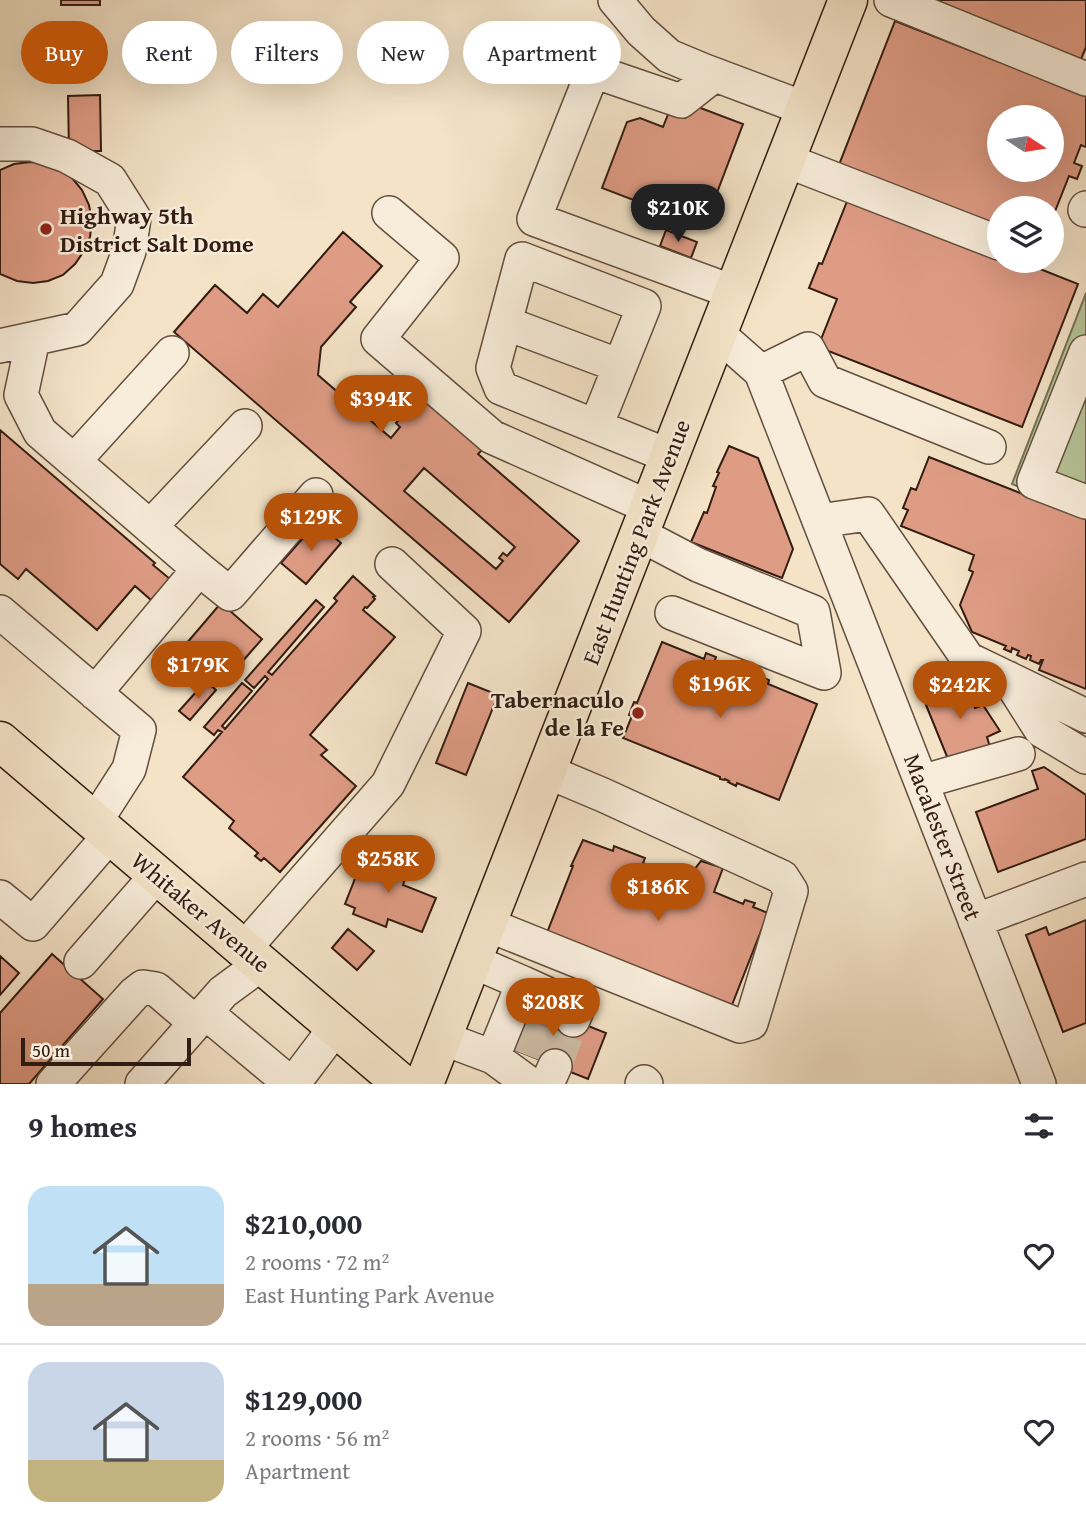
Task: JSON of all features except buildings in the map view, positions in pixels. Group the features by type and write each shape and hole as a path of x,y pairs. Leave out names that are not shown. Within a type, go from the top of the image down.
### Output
{"main road":[{"name":"East Hunting Park Avenue","path":"424,1084 848,0"},
{"name":"Whitaker Avenue","path":"0,741 402,1084"}],"street":[{"path":"615,0 641,31 669,56 806,109"},
{"path":"891,0 1086,79"},
{"path":"714,75 681,101 593,71 534,219 733,292"},
{"path":"0,144 33,144 67,156 110,180 134,218 129,251 117,284 78,329 0,346"},
{"path":"785,160 987,238"},
{"path":"389,213 442,258 378,339 492,437 644,520 698,565 813,612 824,673 672,613"},
{"path":"596,426 644,306 522,258 493,368 501,388 669,456"},
{"path":"505,323 620,366"},
{"name":"Macalester Street","path":"717,333 761,372 1039,1084"},
{"path":"33,339 21,394 40,432 230,594 316,495"},
{"path":"761,372 808,349 825,382 989,447"},
{"path":"1086,352 1034,482 1086,502"},
{"path":"74,461 172,353"},
{"path":"150,527 245,426"},
{"path":"819,521 868,514 968,659 1086,716"},
{"path":"157,1079 201,1018 253,957 388,784 464,631 392,564"},
{"path":"95,693 199,569"},
{"path":"0,612 139,730 129,769 103,829 33,923 0,897"},
{"path":"1007,678 1041,730 1086,757"},
{"path":"921,782 1018,754"},
{"path":"486,924 740,1026 751,1023 790,891 782,877 546,771"},
{"path":"81,962 157,875"},
{"path":"975,921 1086,879"},
{"path":"442,1038 528,1073 547,1002 472,961"},
{"path":"53,1084 143,987 156,989 201,1018 292,1084 336,1027"}],"green space":[{"path":"1086,293 1086,514 1012,484"}],"tunnel":[{"path":"526,1055 544,1008"},
{"path":"555,1066 573,1020"}],"place":[{"name":"Highway 5th District Salt Dome","path":"46,229"},
{"name":"Tabernaculo de la Fe","path":"638,713"}]}
